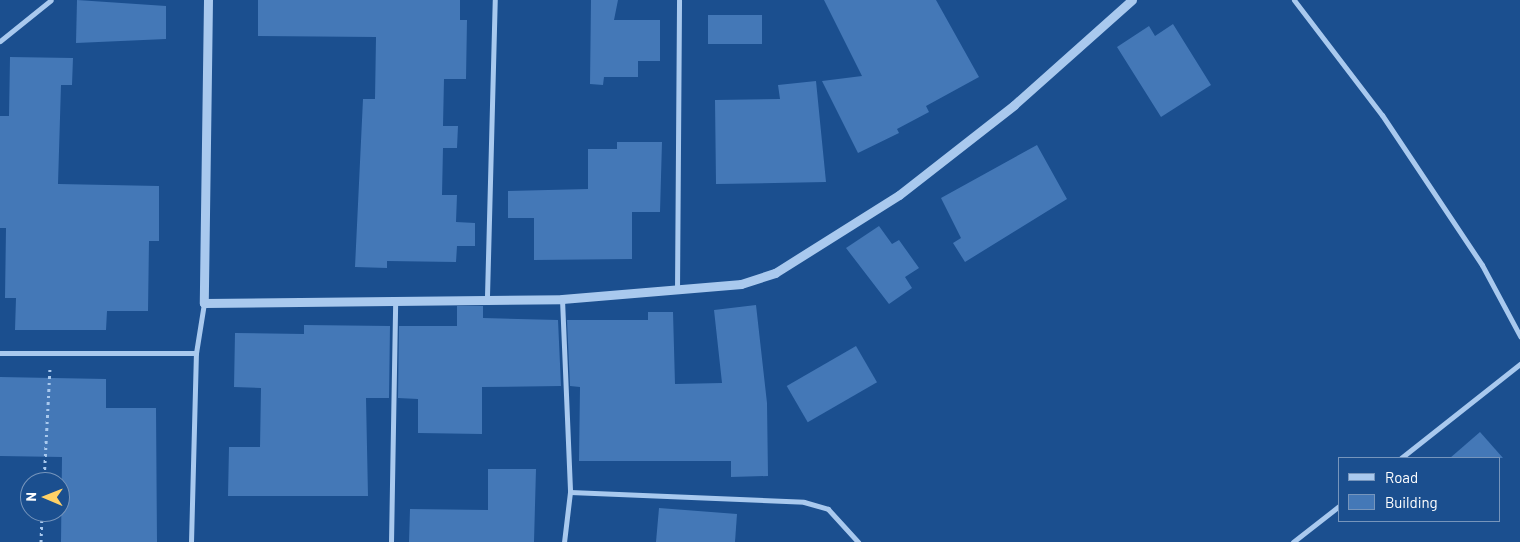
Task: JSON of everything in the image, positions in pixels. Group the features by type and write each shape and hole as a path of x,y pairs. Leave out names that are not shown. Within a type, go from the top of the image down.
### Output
{"street":[{"path":"0,41 51,0"},
{"path":"191,542 196,353 204,303 208,0"},
{"path":"487,296 495,0"},
{"path":"677,292 679,0"},
{"path":"204,303 395,303 487,296 562,299 677,292 740,284 809,255 899,195 1014,105 1132,0"},
{"path":"1294,0 1382,115 1482,265 1520,336"},
{"path":"562,299 570,492 564,542"},
{"path":"391,542 395,303"},
{"path":"0,354 196,353"},
{"path":"1402,457 1520,364"},
{"path":"570,492 804,502 828,509 858,542"},
{"path":"1293,542 1338,507"}],"path":[{"path":"44,472 50,354"},
{"path":"41,542 42,522"}],"building":[{"path":"77,0 166,6 166,39 76,43"},
{"path":"258,0 460,0 460,20 467,20 466,79 444,79 443,126 458,126 457,148 443,148 442,195 457,195 456,222 475,223 475,246 457,246 456,262 387,261 387,268 355,267 363,99 375,99 376,37 258,36"},
{"path":"591,0 618,0 614,20 660,20 660,61 638,61 638,77 604,77 603,85 590,84"},
{"path":"824,0 936,0 979,77 926,106 929,112 897,129 899,133 858,153 822,81 862,76"},
{"path":"708,15 762,15 762,44 708,44"},
{"path":"1173,24 1211,85 1161,117 1117,47 1149,26 1155,36"},
{"path":"10,57 73,58 72,85 61,85 58,184 159,186 159,241 149,241 148,311 107,311 106,330 15,330 16,298 5,298 6,228 0,228 0,116 9,116"},
{"path":"816,81 826,182 716,184 715,100 780,99 778,85"},
{"path":"617,142 662,142 660,212 632,212 632,259 534,260 534,218 508,218 508,191 588,189 588,149 617,149"},
{"path":"1037,145 1067,199 965,262 953,243 961,238 941,198"},
{"path":"879,226 892,244 899,240 919,268 905,277 912,288 889,304 846,248"},
{"path":"756,305 767,403 768,476 731,477 731,461 579,461 580,387 570,386 567,320 648,320 648,312 673,312 675,384 722,383 714,310"},
{"path":"457,306 483,306 483,318 558,320 561,386 482,387 482,434 418,433 418,399 398,398 399,326 457,326"},
{"path":"304,325 390,326 389,398 366,398 368,496 228,496 229,447 260,447 261,388 234,387 235,333 304,334"},
{"path":"856,346 877,382 808,422 787,386"},
{"path":"0,377 106,379 106,408 156,408 157,542 61,542 61,522 70,522 70,472 62,472 62,457 0,456"},
{"path":"1480,432 1503,458 1500,457 1451,457"},
{"path":"488,469 536,469 534,542 409,542 410,509 488,510"},
{"path":"659,508 737,514 735,542 656,542"}]}
